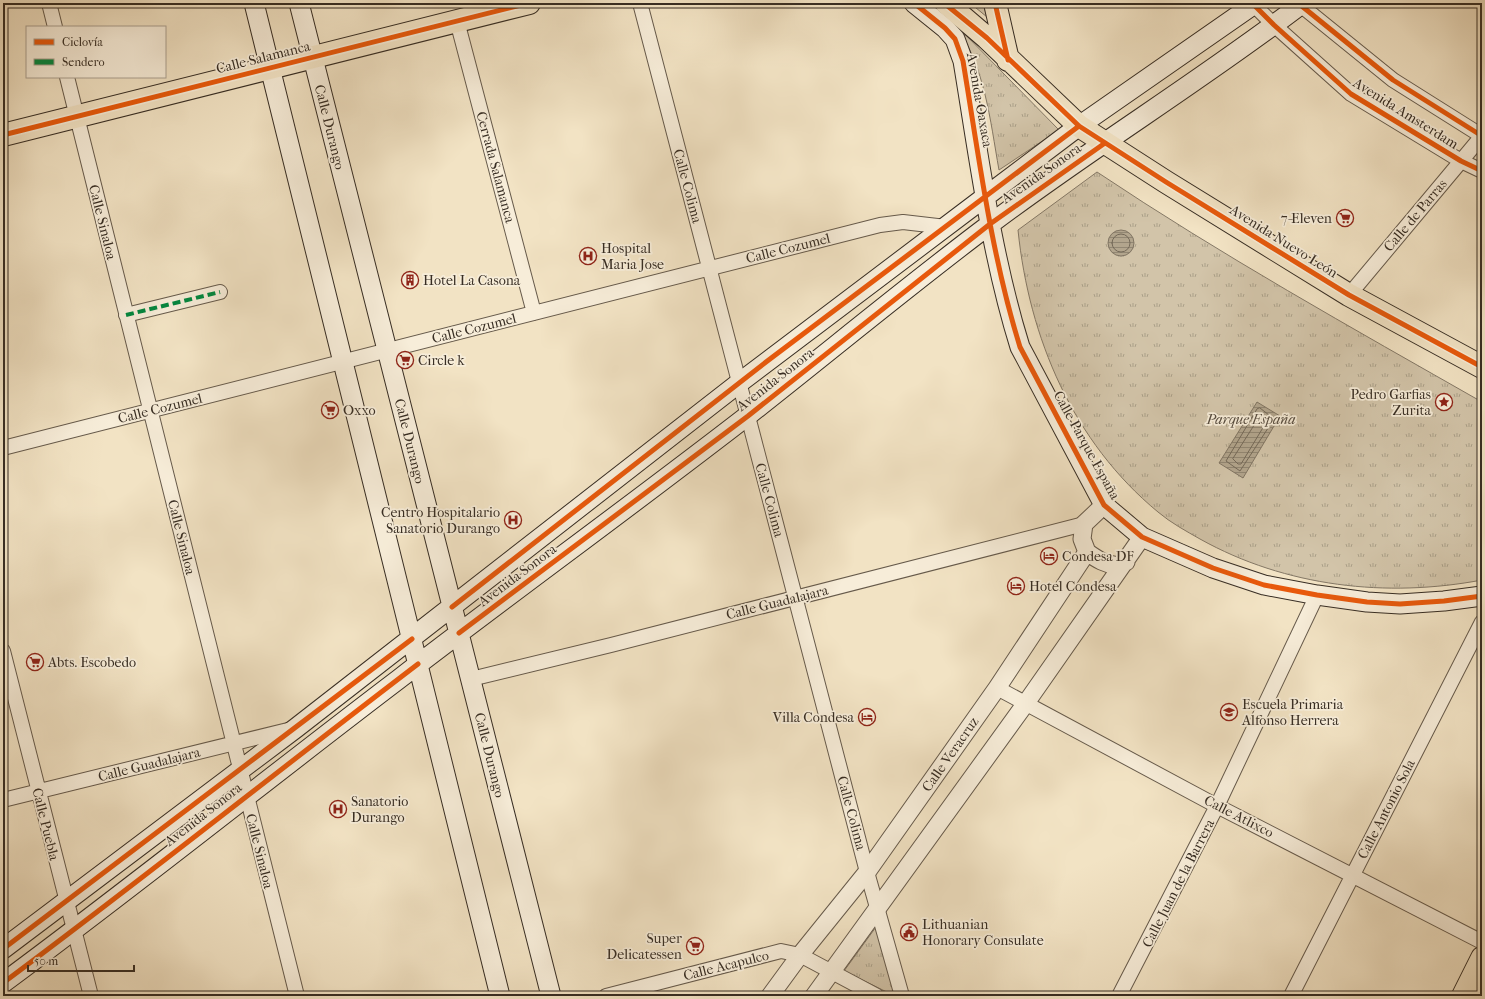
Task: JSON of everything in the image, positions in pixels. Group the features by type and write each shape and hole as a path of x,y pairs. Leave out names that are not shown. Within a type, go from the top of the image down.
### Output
{"main road":[{"path":"254,3 500,996"},
{"name":"Calle Durango","path":"299,3 551,996"},
{"name":"Calle Salamanca","path":"3,135 529,3"},
{"name":"Avenida Oaxaca","path":"914,3 956,39 963,61 990,224"},
{"path":"995,3 1008,60"},
{"name":"Avenida Oaxaca","path":"945,4 987,38 1008,60 1079,126"},
{"name":"Avenida Sonora","path":"3,949 239,769 296,728 739,383 985,196 1079,126 1254,4"},
{"name":"Avenida Sonora","path":"3,983 74,930 246,795 418,664 748,416 990,224 1274,25 1300,4"},
{"name":"Avenida Nuevo León","path":"1079,126 1349,295 1482,367"},
{"name":"Calle Parque España","path":"990,224 1013,324 1020,347 1104,505 1142,536 1213,568 1264,585 1317,595 1367,602 1400,604 1444,601 1482,596"},
{"path":"906,256 922,277"},
{"path":"832,312 851,334"},
{"path":"620,476 637,500"},
{"path":"331,700 343,722"},
{"path":"1462,996 1482,958"}],"street":[{"path":"49,3 55,26"},
{"name":"Calle Colima","path":"640,3 867,872 902,996"},
{"name":"Avenida Amsterdam","path":"1254,4 1274,25 1351,94 1461,161 1482,171"},
{"name":"Avenida Amsterdam","path":"1300,4 1393,80 1482,136"},
{"name":"Cerrada Salamanca","path":"458,21 534,313"},
{"name":"Calle Sinaloa","path":"67,78 297,996"},
{"name":"Calle de Parras","path":"1349,295 1482,136"},
{"name":"Calle Cozumel","path":"3,448 880,224 903,222 946,227"},
{"path":"126,315 220,292"},
{"path":"1104,505 1084,524 1082,539 1087,552 1102,563 1118,566 1126,562"},
{"name":"Calle Guadalajara","path":"471,679 1084,524"},
{"path":"814,996 1026,703 1126,562 1142,536"},
{"name":"Calle Veracruz","path":"770,996 800,955 867,872 997,688 1087,552"},
{"name":"Calle Juan de la Barrera","path":"1119,996 1217,806 1317,595"},
{"name":"Calle Antonio Sola","path":"1291,996 1482,622"},
{"name":"Calle Puebla","path":"3,651 91,996"},
{"name":"Calle Atlixco","path":"997,688 1217,806 1353,874 1482,942"},
{"name":"Calle Guadalajara","path":"3,800 296,728"},
{"name":"Calle Acapulco","path":"606,996 781,952 800,955"},
{"path":"800,955 876,996"}],"green space":[{"path":"970,3 983,3 987,17"},
{"path":"954,23 1059,130 999,170 985,94 973,57"},
{"name":"Parque España","path":"1097,172 1191,233 1239,262 1482,402 1482,580 1410,588 1374,588 1302,578 1267,568 1233,555 1200,539 1163,516 1128,484 1102,454 1079,420 1060,385 1045,348 1033,310 1024,270 1018,230"},
{"path":"876,927 895,996 844,971"}],"water":[{"path":"1121,230 1130,234 1134,243 1130,252 1121,256 1112,252 1108,243 1112,234"},
{"path":"1257,402 1280,416 1243,478 1219,463"}],"marked path":[{"path":"126,315 220,292"}],"cycle path":[{"path":"3,135 529,3"},
{"path":"914,3 945,28 955,39 963,61 993,241 1020,347 1104,505 1142,537 1213,568 1264,585 1317,595 1367,602 1400,604 1444,601 1482,596"},
{"path":"944,3 987,38 1079,126 1166,182 1349,295 1482,367"},
{"path":"995,3 1008,60"},
{"path":"1252,3 1274,25 1351,94 1461,161 1482,171"},
{"path":"1298,3 1393,80 1482,136"},
{"path":"452,607 766,362 1079,126"},
{"path":"459,633 748,416 990,224 1105,143"},
{"path":"3,949 412,639"},
{"path":"3,983 418,664"}],"place":[{"name":"7-Eleven","path":"1345,218"},
{"name":"Hospital Maria Jose","path":"588,256"},
{"name":"Hotel La Casona","path":"410,280"},
{"name":"Circle k","path":"405,360"},
{"name":"Pedro Garfias Zurita","path":"1444,402"},
{"name":"Oxxo","path":"330,410"},
{"name":"Centro Hospitalario Sanatorio Durango","path":"513,520"},
{"name":"Condesa DF","path":"1049,556"},
{"name":"Hotel Condesa","path":"1016,586"},
{"name":"Abts. Escobedo","path":"35,662"},
{"name":"Escuela Primaria Alfonso Herrera","path":"1229,712"},
{"name":"Villa Condesa","path":"867,717"},
{"name":"Sanatorio Durango","path":"338,809"},
{"name":"Lithuanian Honorary Consulate","path":"909,932"},
{"name":"Super Delicatessen","path":"695,946"}]}
